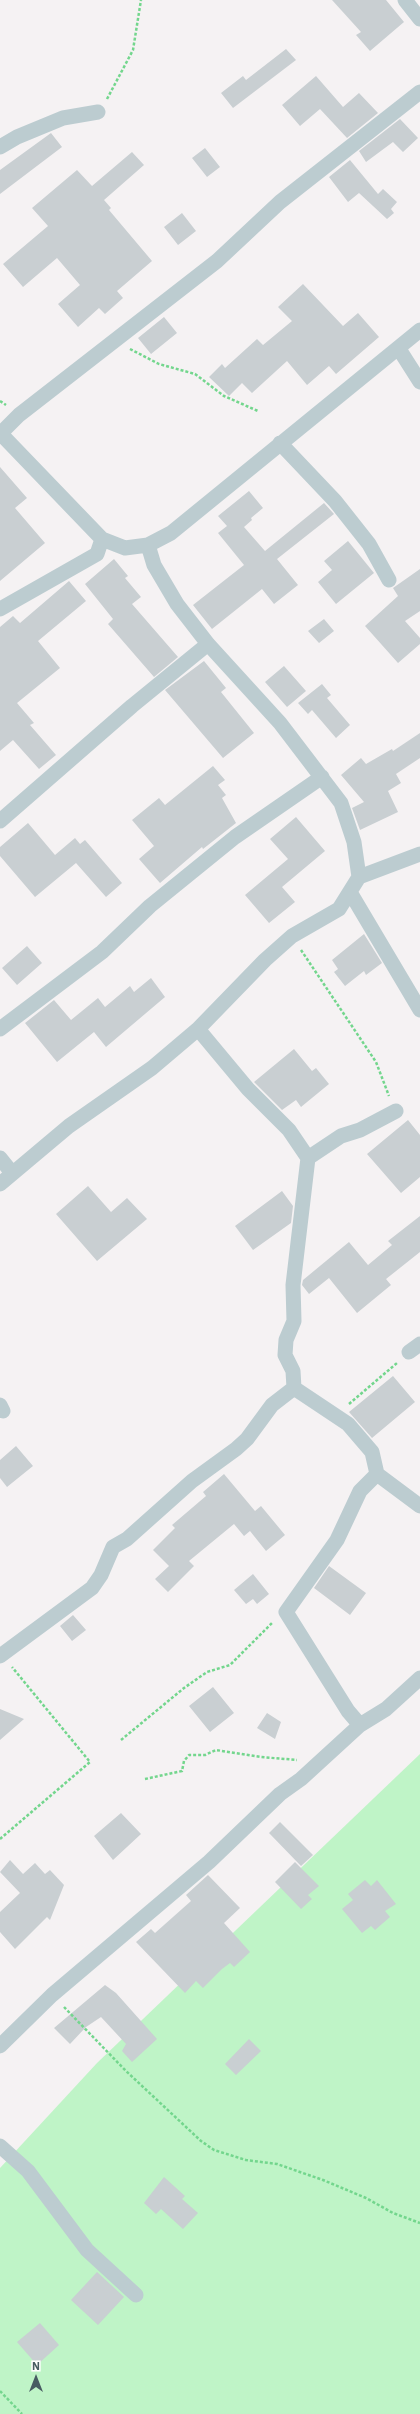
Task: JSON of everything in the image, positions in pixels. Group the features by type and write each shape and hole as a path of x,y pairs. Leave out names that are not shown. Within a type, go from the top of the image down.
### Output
{"street":[{"path":"405,0 420,19"},
{"path":"420,92 280,202 217,261 19,415 0,434 102,539 125,548 148,545 171,533 280,443 399,349 420,330"},
{"path":"0,147 17,137 63,118 98,112"},
{"path":"399,349 420,382"},
{"path":"280,443 335,501 369,544 389,580"},
{"path":"0,609 97,554 102,539"},
{"path":"148,545 154,565 165,586 208,644 280,723 341,803 348,821 359,877"},
{"path":"0,821 132,706 208,644"},
{"path":"0,1029 102,952 150,906 235,837 322,777"},
{"path":"0,1184 69,1126 152,1068 198,1029 265,960 292,936 339,909 359,877 420,854"},
{"path":"350,892 420,1010"},
{"path":"198,1029 248,1089 289,1130 308,1158 293,1285 294,1321 286,1340 285,1348 285,1355 293,1371 294,1388"},
{"path":"308,1158 341,1136 360,1130 396,1111"},
{"path":"0,1158 12,1173"},
{"path":"294,1388 348,1424 372,1452 376,1474 420,1506"},
{"path":"1,1654 92,1588 101,1575 113,1547 127,1539 192,1481 236,1449 247,1439 272,1404 294,1388"},
{"path":"360,1725 348,1711 286,1612 338,1540 360,1491 376,1474"},
{"path":"0,2046 52,1996 209,1862 280,1794 321,1761 360,1725 386,1709 420,1678"},
{"path":"0,2146 28,2171 86,2250 136,2295"}],"path":[{"path":"98,112 105,103 133,50 141,0"},
{"path":"116,340 159,364 195,374 224,396 258,411"},
{"path":"292,936 376,1062 396,1111"},
{"path":"336,1415 415,1348"},
{"path":"121,1740 184,1688 207,1672 230,1665 271,1624 286,1612"},
{"path":"0,1839 90,1762 1,1654"},
{"path":"145,1779 182,1771 184,1761 190,1755 205,1755 216,1750 261,1757 321,1761"},
{"path":"52,1996 126,2071 201,2141 214,2150 246,2160 277,2164 323,2180 366,2198 393,2213 420,2223"},
{"path":"0,2391 22,2414"}],"green space":[{"path":"420,1754 420,2414 0,2414 0,2168 97,2063"}],"building":[{"path":"332,0 386,0 404,22 370,51 356,35 361,32"},
{"path":"286,49 296,60 233,108 221,93 243,76 246,80"},
{"path":"316,76 343,107 359,93 378,113 347,138 320,109 300,126 282,105"},
{"path":"400,119 418,138 403,152 393,142 366,162 359,151"},
{"path":"51,133 62,147 0,194 0,170"},
{"path":"205,148 220,167 207,177 192,158"},
{"path":"132,152 144,165 104,200 111,208 109,210 152,261 117,291 123,298 105,314 99,308 78,327 58,304 80,285 57,258 23,287 3,264 48,226 32,208 77,170 92,186"},
{"path":"350,160 378,194 383,189 397,202 391,209 394,213 387,219 359,193 348,202 329,177"},
{"path":"182,213 196,231 178,245 164,227"},
{"path":"303,284 343,326 358,313 379,337 336,374 329,366 307,385 287,361 252,393 242,383 229,396 209,377 222,364 225,368 257,339 263,345 292,321 278,307"},
{"path":"164,317 177,333 151,354 138,338"},
{"path":"0,467 27,498 15,508 45,543 0,581"},
{"path":"249,491 263,508 251,518 252,520 244,527 265,551 324,503 334,514 277,559 298,585 274,604 262,589 212,629 193,605 244,565 218,533 227,526 218,516"},
{"path":"348,541 374,573 336,604 318,582 332,570 324,561"},
{"path":"114,559 128,576 125,578 141,597 132,604 178,657 154,677 108,624 113,619 85,584"},
{"path":"420,569 420,611 405,621 420,638 420,644 398,663 365,626 398,596 393,588"},
{"path":"69,581 86,601 38,641 60,668 17,703 34,723 30,725 56,755 39,769 13,740 0,751 0,627 13,616 20,623"},
{"path":"324,619 334,631 319,643 308,631"},
{"path":"204,661 226,688 221,692 254,733 223,758 165,690"},
{"path":"284,666 306,691 287,707 265,682"},
{"path":"322,684 331,695 327,698 350,725 336,738 312,710 308,714 298,703"},
{"path":"420,733 420,758 396,774 401,783 388,791 398,812 360,830 352,808 364,802 341,775 361,758 366,764 392,749 393,751"},
{"path":"213,766 225,780 218,785 226,795 222,798 236,823 203,849 202,847 160,883 139,859 154,846 132,820 159,798 165,805"},
{"path":"296,817 325,851 282,887 295,902 269,923 245,895 288,859 270,839"},
{"path":"28,823 55,855 75,838 80,844 85,840 122,883 106,897 76,863 35,897 0,856 0,847"},
{"path":"364,934 382,963 366,975 364,971 345,986 334,972 338,969 332,960"},
{"path":"27,946 42,963 17,985 2,968"},
{"path":"151,978 165,997 106,1047 94,1032 57,1062 25,1023 54,1000 71,1020 98,998 105,1007 130,986 134,992"},
{"path":"294,1049 312,1071 316,1068 329,1084 301,1107 296,1100 282,1110 254,1082"},
{"path":"408,1120 420,1135 420,1177 401,1193 367,1154"},
{"path":"88,1186 111,1212 127,1198 147,1219 97,1261 56,1214"},
{"path":"282,1191 293,1206 291,1223 253,1250 235,1226"},
{"path":"420,1216 420,1252 386,1279 391,1285 357,1313 329,1278 309,1294 302,1285 303,1280 349,1242 368,1265 392,1245 388,1241"},
{"path":"393,1376 415,1402 372,1438 349,1412"},
{"path":"16,1446 33,1466 7,1487 0,1478 0,1460"},
{"path":"224,1474 255,1511 261,1506 285,1535 266,1551 250,1531 244,1536 234,1524 189,1561 194,1566 168,1592 155,1579 169,1566 153,1550 175,1528 172,1525 206,1496 203,1492"},
{"path":"329,1566 366,1593 350,1615 314,1588"},
{"path":"253,1574 269,1594 257,1604 253,1599 246,1604 234,1590"},
{"path":"73,1615 86,1630 72,1641 60,1626"},
{"path":"213,1687 234,1713 210,1732 189,1706"},
{"path":"0,1709 24,1719 0,1740"},
{"path":"267,1713 281,1722 275,1739 257,1728"},
{"path":"121,1813 141,1834 113,1860 94,1836"},
{"path":"280,1822 313,1855 301,1866 269,1833"},
{"path":"10,1860 23,1874 35,1863 45,1874 50,1870 64,1885 50,1920 47,1917 15,1949 0,1932 0,1912 20,1893 0,1872"},
{"path":"295,1862 319,1886 308,1895 312,1899 301,1909 275,1882"},
{"path":"208,1875 240,1908 224,1923 250,1952 234,1967 230,1963 222,1969 203,1988 196,1981 185,1993 136,1942 151,1929 155,1933 191,1901 186,1895"},
{"path":"365,1880 371,1886 377,1880 396,1904 385,1911 390,1917 375,1930 371,1926 362,1933 342,1909 353,1900 348,1894"},
{"path":"105,1985 116,1993 157,2039 132,2062 122,2051 126,2044 101,2017 86,2027 70,2044 54,2028"},
{"path":"249,2039 261,2051 236,2075 225,2064"},
{"path":"164,2177 185,2196 182,2199 198,2213 183,2229 161,2209 156,2214 144,2203"},
{"path":"97,2272 124,2297 98,2325 71,2300"},
{"path":"40,2323 59,2345 37,2365 17,2342"}]}
